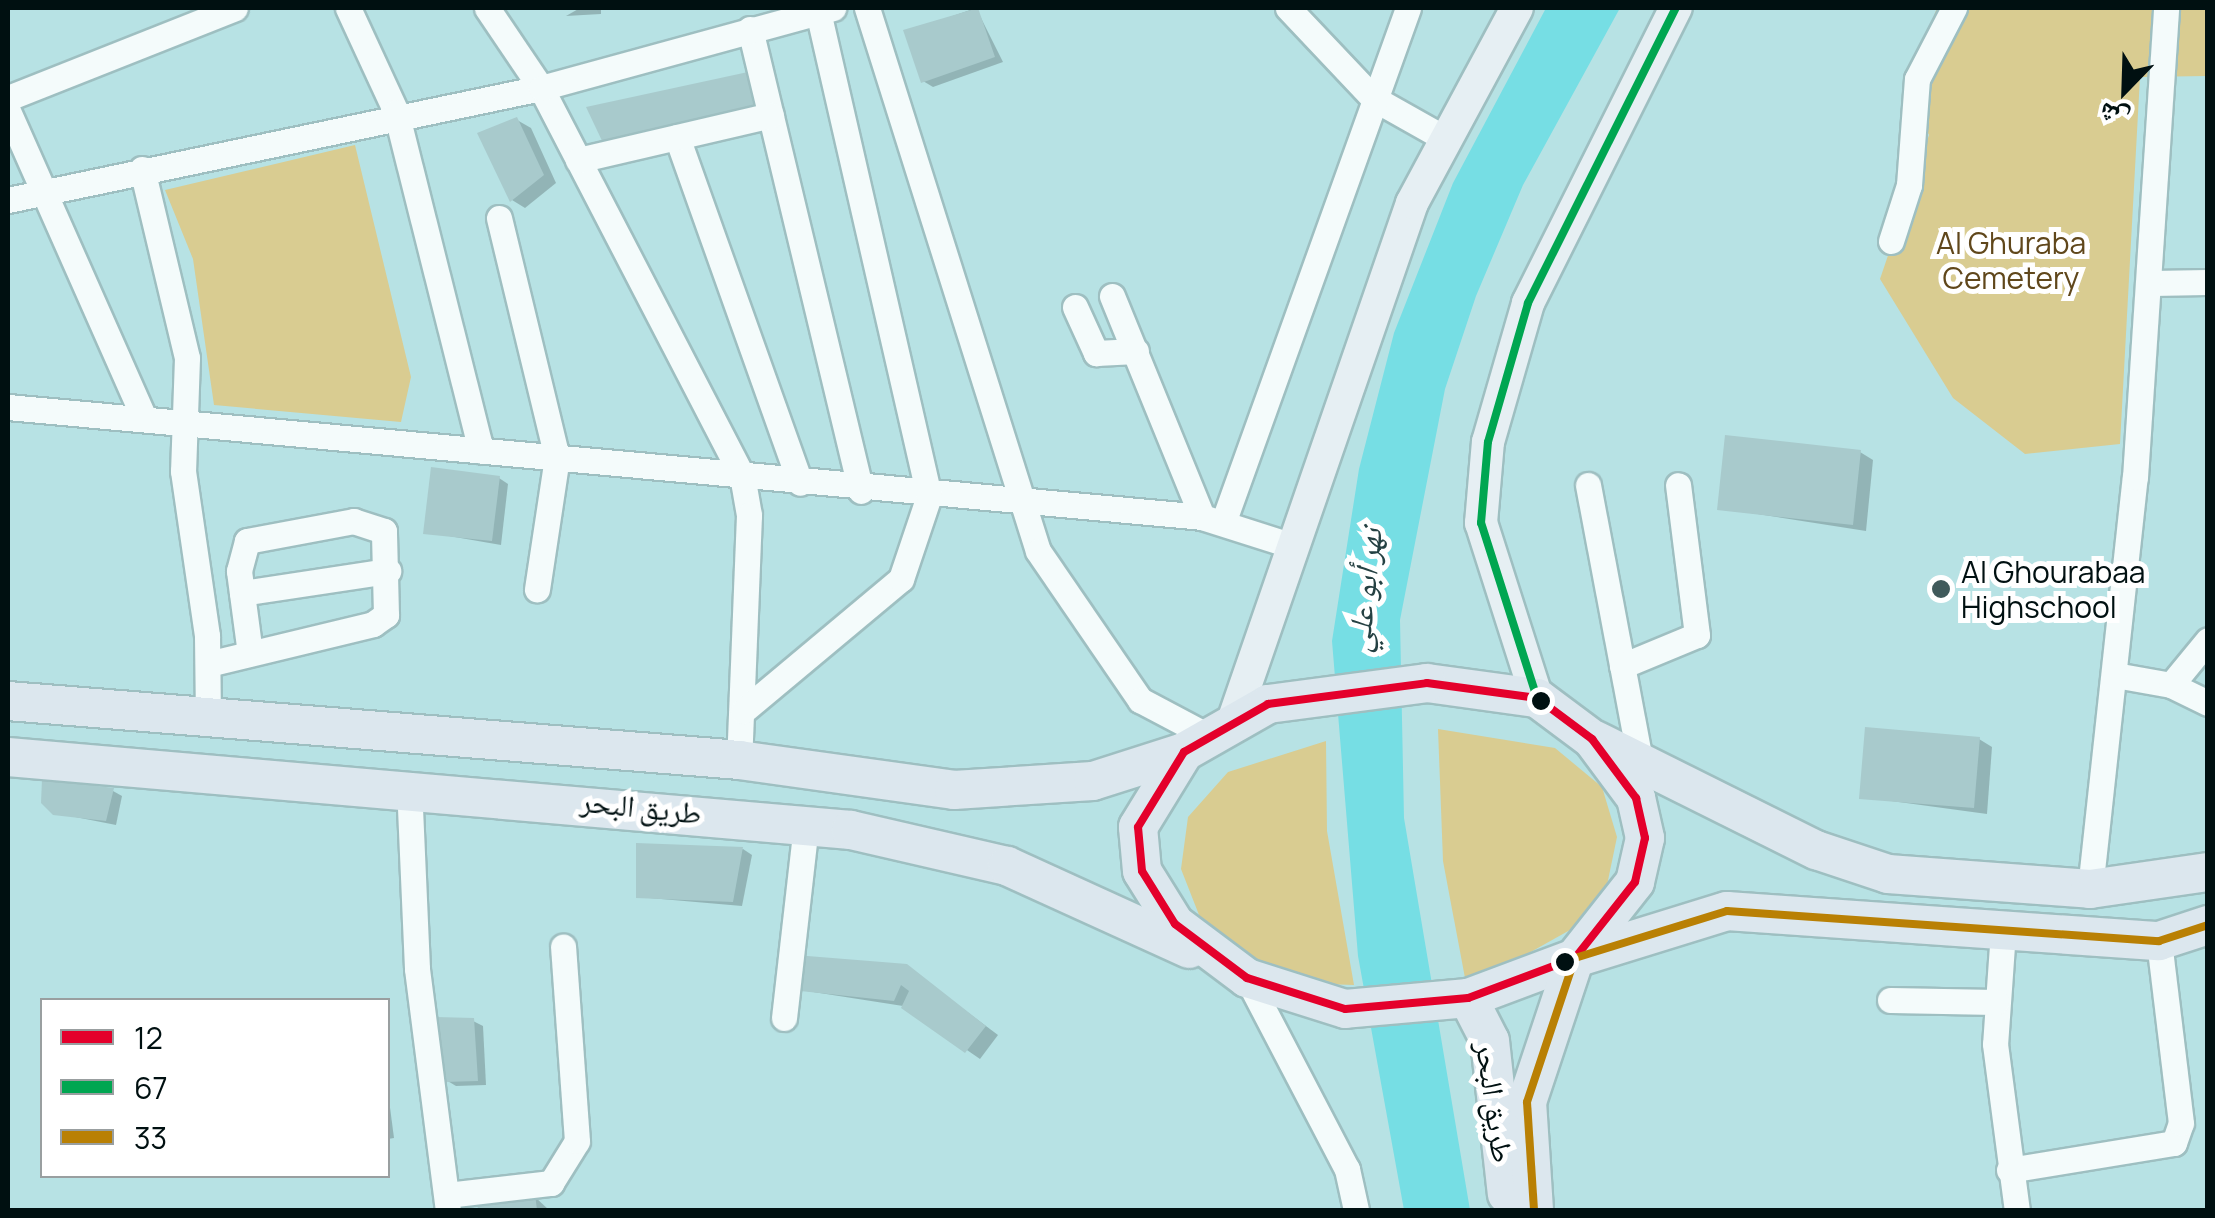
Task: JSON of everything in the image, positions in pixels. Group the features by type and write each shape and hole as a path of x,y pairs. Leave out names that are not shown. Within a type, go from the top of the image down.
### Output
{"highway":[{"name":"طريق البحر","path":"8,702 739,760 954,790 1092,781 1208,739 1320,691 1428,683 1537,698"},
{"path":"1537,698 1592,738 1816,850 1888,874 2090,889 2208,872"},
{"path":"1575,958 1635,882 1645,838 1636,798 1592,738"},
{"path":"1208,739 1138,827 1142,871 1175,924 1247,978 1344,1009 1468,998 1575,958 1726,911 2159,942 2208,925"},
{"name":"طريق البحر","path":"8,756 409,785 806,824 1007,866 1247,978"},
{"name":"طريق البحر","path":"1534,1210 1527,1102 1575,958"},
{"name":"طريق البحر","path":"1468,998 1490,1041 1509,1210"}],"main road":[{"path":"1208,739 1293,546 1412,203 1517,8"},
{"path":"1537,698 1481,523 1488,442 1528,303 1676,8"}],"street":[{"path":"8,98 235,8"},
{"path":"348,8 396,112 481,450"},
{"path":"486,8 541,88 742,474 744,711 739,760"},
{"path":"867,8 1038,551 1125,684 1208,739"},
{"path":"1288,8 1373,98 1444,138"},
{"path":"1213,520 1408,8"},
{"path":"1891,241 1909,185 1917,79 1954,8"},
{"path":"2090,889 2115,675 2151,283 2166,8"},
{"path":"8,200 396,112 541,88 825,10 930,496 901,580 744,711"},
{"path":"750,30 861,491"},
{"path":"8,111 143,416"},
{"path":"578,160 771,115"},
{"path":"676,138 800,482"},
{"path":"142,169 184,337 186,419 182,471 208,664 208,720"},
{"path":"499,218 558,457 536,590"},
{"path":"2151,283 2208,282"},
{"path":"1112,296 1213,520"},
{"path":"1076,307 1096,354 1136,351"},
{"path":"8,407 186,419 742,474 861,491 1213,520 1293,546"},
{"path":"1622,666 1697,635 1678,484"},
{"path":"1588,486 1640,762"},
{"path":"208,664 250,654 373,624 386,616 388,571 384,531 354,521 247,541 242,593 250,654"},
{"path":"242,593 388,571"},
{"path":"2171,685 2208,640"},
{"path":"2115,675 2171,685 2208,702"},
{"path":"409,785 417,968 448,1202 551,1183 577,1141 564,948"},
{"path":"784,1018 806,824"},
{"path":"2003,931 1996,1002 2017,1210"},
{"path":"2010,1170 2174,1142 2180,1112 2159,942"},
{"path":"1247,978 1347,1169 1356,1210"},
{"path":"1890,1000 1996,1002"}],"green space":[{"name":"Al Ghuraba Cemetery","path":"1937,8 2207,8 2207,76 2140,77 2120,444 2025,454 1953,398 1880,279 1929,135 1910,98 1910,76"},
{"path":"355,145 411,377 401,422 214,405 193,259 165,190"},
{"path":"1438,729 1555,748 1602,787 1617,837 1606,890 1570,930 1495,972 1465,978 1443,861"},
{"path":"1326,741 1327,831 1354,985 1324,984 1243,954 1201,920 1181,869 1188,817 1228,772"}],"water":[{"name":"نهر أبو علي","path":"1546,8 1620,8 1523,185 1476,296 1445,389 1400,620 1404,818 1470,1210 1404,1210 1358,956 1332,641 1359,469 1394,333 1453,183"}],"building":[{"path":"978,8 995,57 921,83 903,30"},
{"path":"748,72 756,113 604,145 586,107"},
{"path":"517,117 544,175 510,202 477,133"},
{"path":"1725,435 1861,450 1853,525 1717,510"},
{"path":"431,467 500,476 492,541 423,534"},
{"path":"1865,727 1980,737 1974,808 1859,799"},
{"path":"42,779 114,788 106,821 53,815 41,803"},
{"path":"636,843 743,847 733,902 636,898"},
{"path":"795,955 907,964 986,1026 965,1053 901,1008 909,991 901,985 894,1001 791,990"},
{"path":"436,1017 474,1018 478,1081 444,1082"},
{"path":"535,1194 537,1210 478,1210 477,1198"}],"transit line":[{"name":"67","path":"1537,698 1481,523 1488,442 1528,303 1676,8"},
{"name":"12","path":"1427,683 1537,698 1592,739 1636,798 1645,838 1635,882 1575,958 1468,998 1345,1009 1247,978 1175,924 1142,871 1138,827 1184,752 1268,704 1427,683"},
{"name":"33","path":"1534,1210 1527,1102 1575,958 1727,911 2159,941 2208,925"}],"place":[{"name":"Al Ghourabaa Highschool","path":"1941,589"}]}
